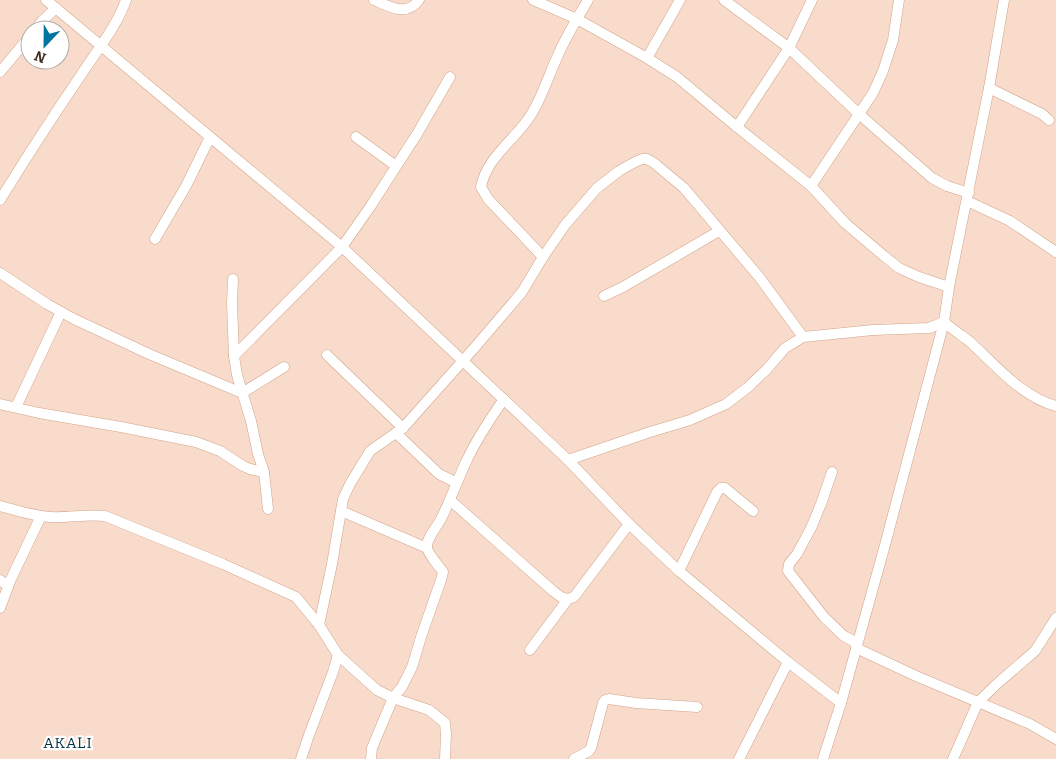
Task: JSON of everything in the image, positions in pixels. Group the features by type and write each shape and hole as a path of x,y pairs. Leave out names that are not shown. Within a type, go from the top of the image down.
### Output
{"street":[{"path":"46,0 342,247 568,460 629,524 679,571 840,703"},
{"path":"0,200 33,146 102,46 126,0"},
{"path":"374,0 404,10 412,8 419,0"},
{"path":"534,0 577,19 647,58 676,77 811,186 845,223 899,268 949,287"},
{"path":"543,257 488,199 481,187 482,178 500,151 527,121 559,51 588,0"},
{"path":"647,58 680,0"},
{"path":"724,0 789,48 859,114 932,178 1010,221 1056,252"},
{"path":"736,127 789,48 812,0"},
{"path":"811,186 873,93 883,71 893,40 899,0"},
{"path":"823,759 857,646 944,322 1004,0"},
{"path":"43,20 56,8"},
{"path":"0,72 20,48"},
{"path":"234,356 342,247 417,134 450,77"},
{"path":"989,88 1042,114 1049,120"},
{"path":"155,240 186,186 210,137"},
{"path":"356,137 396,166"},
{"path":"318,625 332,564 343,499 370,451 400,431 522,292 565,225 597,188 619,171 642,159 647,159 684,188 760,278 803,337"},
{"path":"604,296 623,288 719,231"},
{"path":"0,273 61,312 149,354 242,393"},
{"path":"234,279 232,303 234,356 237,375 264,472 268,509"},
{"path":"16,407 61,312"},
{"path":"568,460 690,420 726,404 747,388 785,348 803,337 873,330 929,328 944,322"},
{"path":"944,322 968,341 1010,380 1039,401 1056,406"},
{"path":"328,355 400,431 401,439 439,474 456,483"},
{"path":"242,393 284,367"},
{"path":"371,759 372,748 394,698 402,687 412,666 441,580 443,572 428,553 428,542 450,500 466,462 504,399"},
{"path":"0,404 196,442 220,451 243,466 264,472"},
{"path":"832,472 811,528 797,554 789,564 788,571 824,617 857,646 1030,724 1056,739"},
{"path":"679,571 717,492 721,488 725,488 753,511"},
{"path":"450,500 553,590 568,599"},
{"path":"0,506 51,517 106,516 223,564 296,597 338,655 377,690 429,710 445,722 445,759"},
{"path":"341,511 427,548"},
{"path":"0,608 4,583 41,516"},
{"path":"530,650 568,599 574,597 629,524"},
{"path":"953,759 978,702 1035,651 1056,618"},
{"path":"301,759 338,655"},
{"path":"739,759 788,662"},
{"path":"574,759 589,752 605,700 698,707"}],"district":[{"name":"AKALI","path":"68,743"}]}
